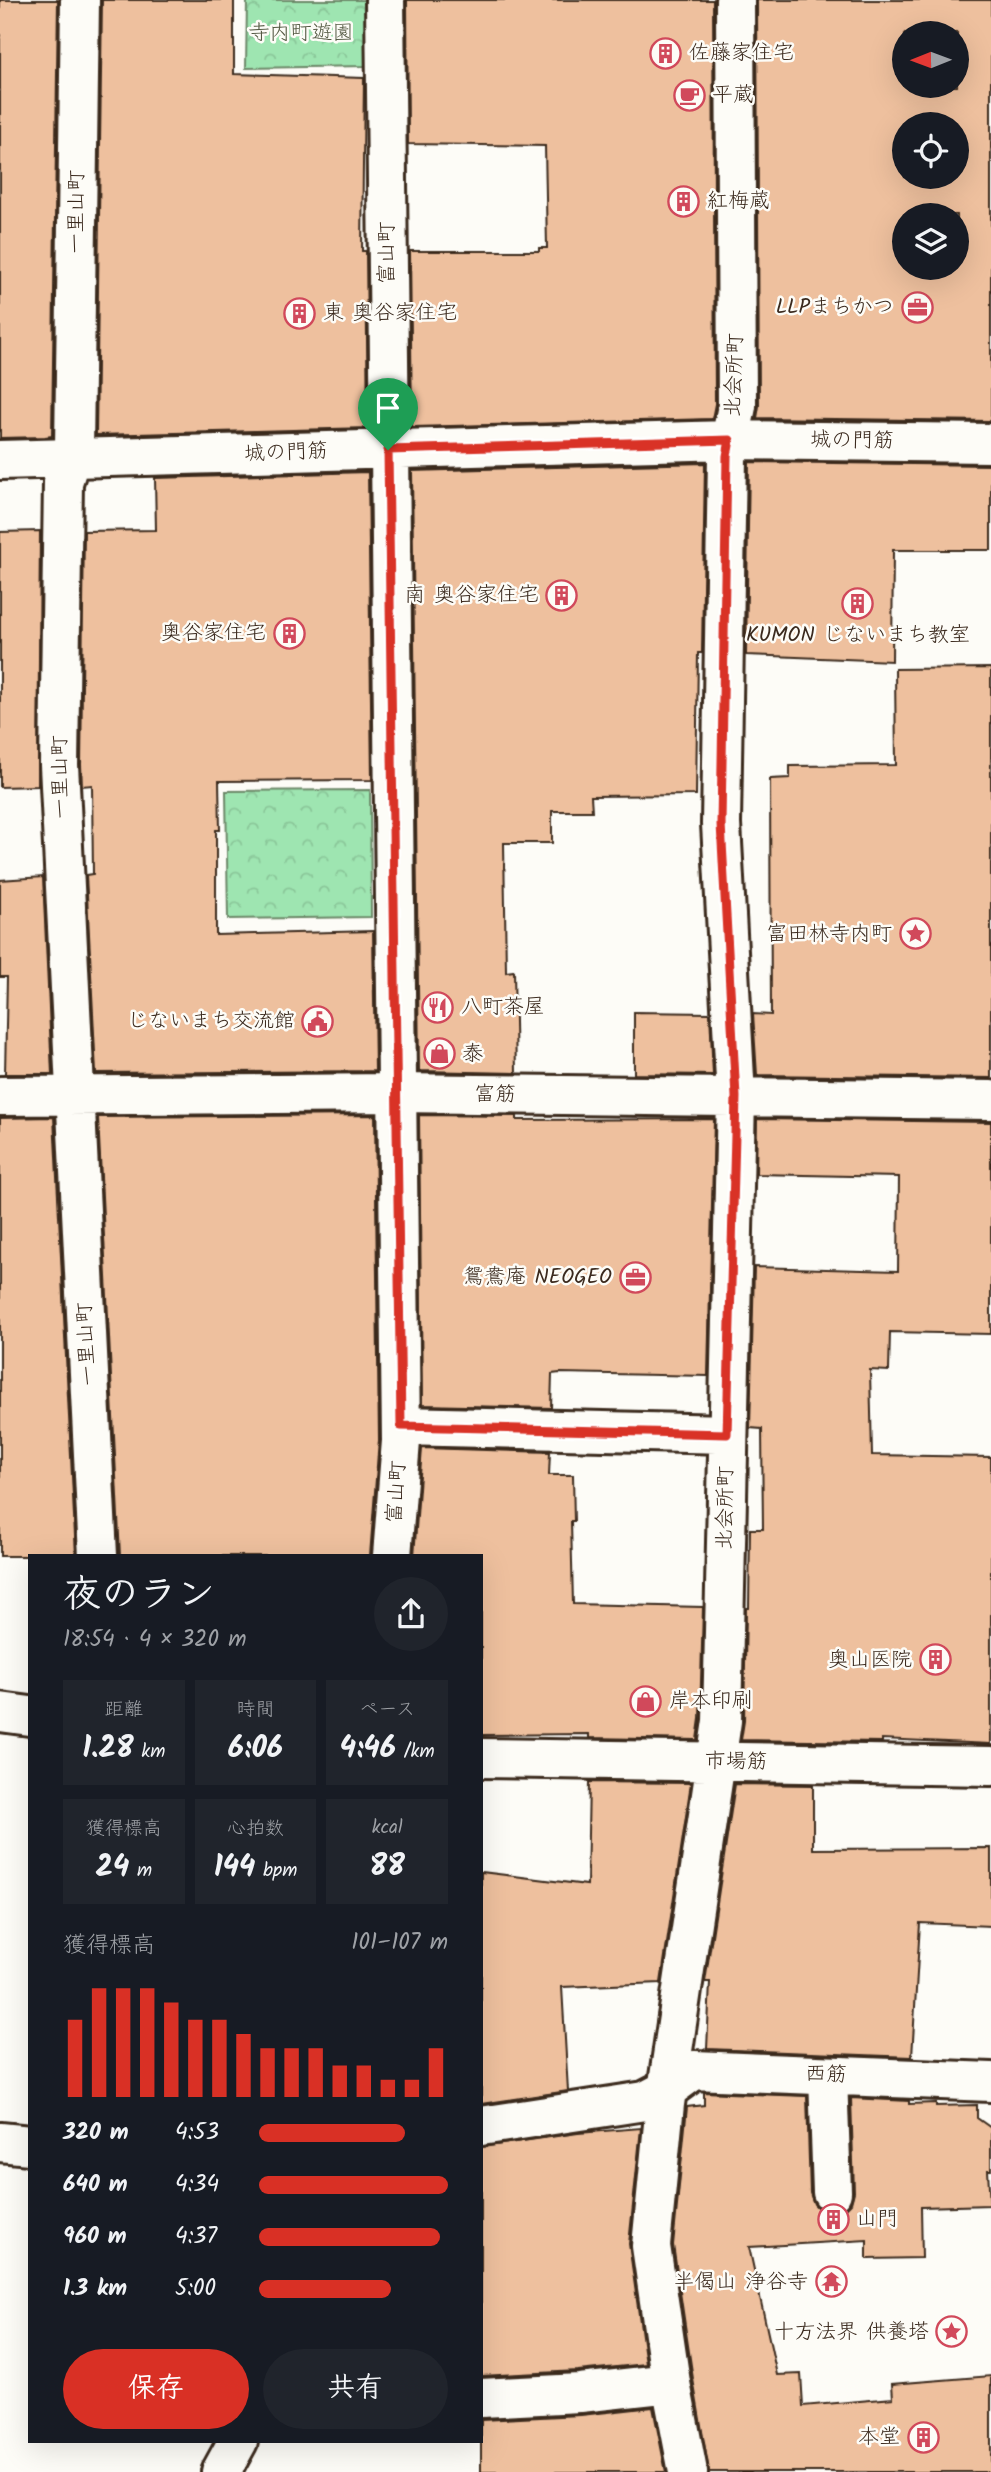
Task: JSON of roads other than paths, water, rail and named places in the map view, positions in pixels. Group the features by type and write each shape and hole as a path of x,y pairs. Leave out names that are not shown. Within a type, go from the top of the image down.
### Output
{"street":[{"name":"一里山町","path":"80,0 74,449 63,482 59,765 98,1554"},
{"name":"富山町","path":"385,0 401,1426 392,1554"},
{"name":"北会所町","path":"688,2472 671,2383 651,2246 668,2089 722,1721 736,1097 721,824 727,456 737,406 735,0"},
{"name":"城の門筋","path":"0,460 730,440 991,443"},
{"name":"富筋","path":"0,1096 396,1093 991,1100"},
{"path":"401,1426 727,1434"},
{"path":"0,1712 28,1716"},
{"name":"市場筋","path":"483,1758 991,1766"},
{"name":"西筋","path":"483,2126 645,2101 668,2089 694,2070 991,2082"},
{"path":"828,2076 832,2192"},
{"path":"0,2142 28,2145"},
{"path":"483,2398 580,2393 671,2383"},
{"path":"220,2472 237,2443"}],"place":[{"name":"佐藤家住宅","path":"666,53"},
{"name":"平蔵","path":"689,95"},
{"name":"紅梅蔵","path":"684,201"},
{"name":"LLPまちかつ","path":"917,307"},
{"name":"東 奥谷家住宅","path":"300,313"},
{"name":"南 奥谷家住宅","path":"562,595"},
{"name":"KUMON じないまち教室","path":"858,603"},
{"name":"奥谷家住宅","path":"289,633"},
{"name":"富田林寺内町","path":"915,934"},
{"name":"八町茶屋","path":"438,1007"},
{"name":"じないまち交流館","path":"318,1021"},
{"name":"泰","path":"439,1054"},
{"name":"鴛鴦庵 NEOGEO","path":"635,1277"},
{"name":"奥山医院","path":"935,1660"},
{"name":"岸本印刷","path":"646,1701"},
{"name":"山門","path":"833,2219"},
{"name":"半偈山 浄谷寺","path":"831,2282"},
{"name":"十方法界 供養塔","path":"952,2332"},
{"name":"本堂","path":"923,2437"}],"park label":[{"name":"寺内町遊園","path":"301,33"}]}
